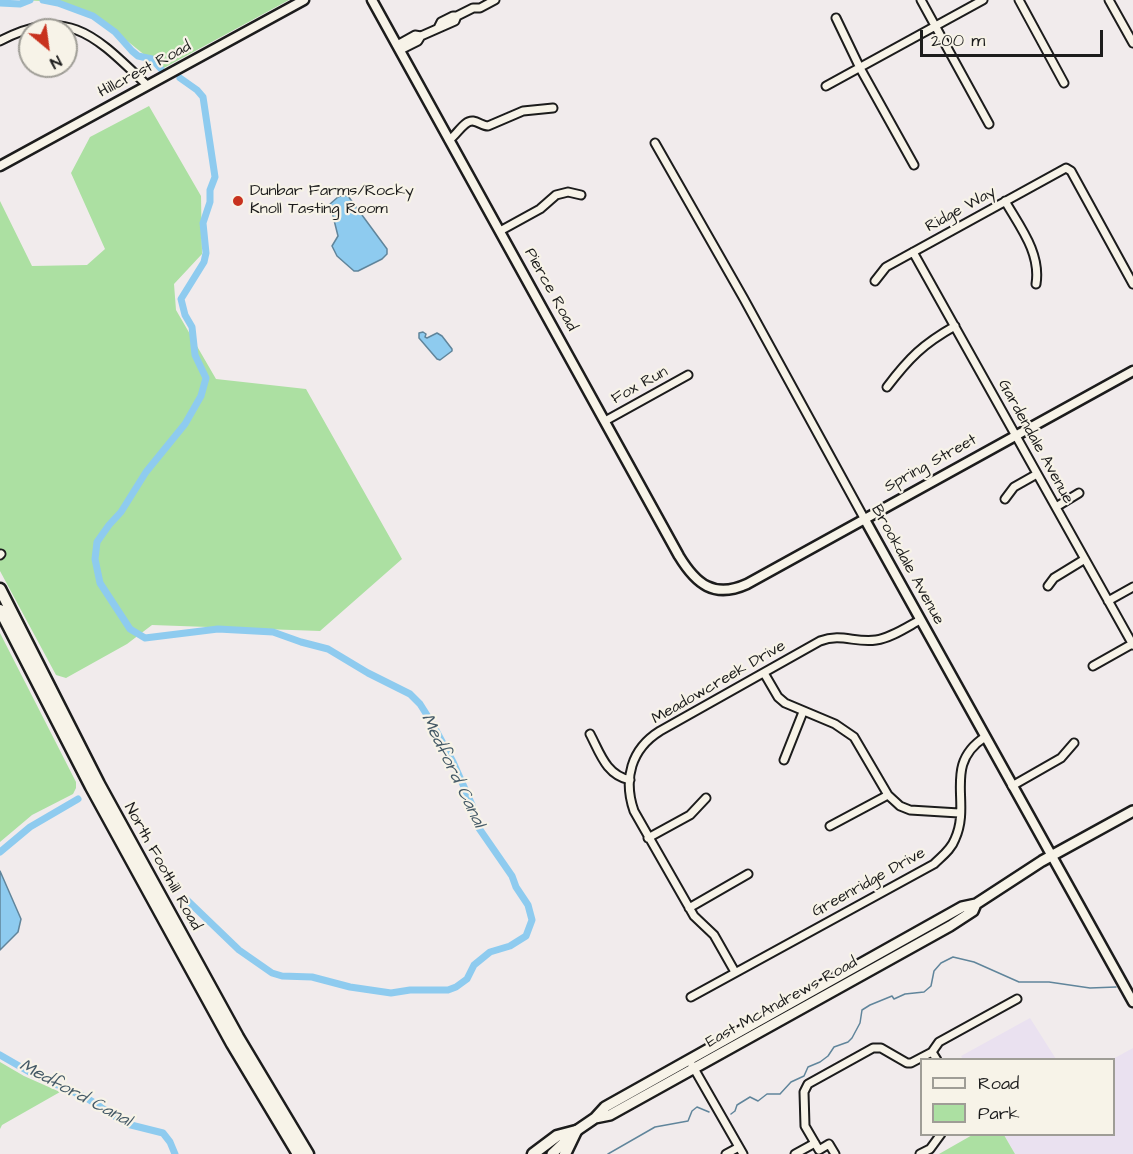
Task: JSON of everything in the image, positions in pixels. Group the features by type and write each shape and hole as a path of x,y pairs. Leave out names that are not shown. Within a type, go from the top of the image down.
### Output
{"main road":[{"name":"North Foothill Road","path":"0,589 104,794 238,1037 308,1154"},
{"name":"North Foothill Road","path":"0,610 91,787 232,1044 298,1154"},
{"name":"East McAndrews Road","path":"552,1154 605,1107 962,907 976,904 1052,856 1133,812"},
{"name":"East McAndrews Road","path":"595,1118 610,1115 950,926 973,911 976,904"},
{"path":"533,1154 557,1136 576,1131"},
{"path":"566,1154 576,1131"}],"street":[{"name":"Hillcrest Road","path":"0,166 304,0"},
{"name":"Pierce Road","path":"372,0 689,571 702,584 710,588"},
{"path":"473,8 477,0"},
{"path":"398,48 415,35 421,36 438,28 441,22 453,16 473,8 480,8 495,0"},
{"path":"921,0 989,124"},
{"path":"826,86 983,0"},
{"path":"1019,0 1064,83"},
{"path":"1109,0 1133,43"},
{"path":"836,18 860,68 914,165"},
{"path":"0,41 29,28 60,25 91,37 147,85"},
{"path":"449,140 467,122 488,126 523,111 553,108"},
{"name":"Brookdale Avenue","path":"655,143 744,299 1012,786 1130,989 1133,1002"},
{"name":"Ridge Way","path":"875,281 886,267 1066,168 1071,171 1133,284"},
{"path":"500,231 540,209 556,195 568,192 581,195"},
{"path":"1005,201 1036,261 1038,273 1036,284"},
{"name":"Gardendale Avenue","path":"913,252 1132,642"},
{"path":"886,387 912,356 934,338 955,327"},
{"name":"Spring Street","path":"710,588 724,591 739,587 1133,371"},
{"name":"Fox Run","path":"605,421 688,375"},
{"path":"1005,500 1009,491 1037,474"},
{"path":"1056,507 1078,493"},
{"path":"1048,586 1054,578 1085,559"},
{"path":"1108,601 1133,587"},
{"name":"Meadowcreek Drive","path":"735,972 714,935 689,908 631,804 630,780 635,756 648,738 827,638 836,636 880,640 920,620"},
{"path":"1093,666 1132,642"},
{"path":"764,673 778,697 785,703 835,724 854,737 888,795 900,806 910,810 959,813"},
{"path":"784,760 803,712"},
{"path":"590,734 611,771 617,776 630,780"},
{"name":"Greenridge Drive","path":"691,997 934,864 950,848 956,838 962,764 970,749 985,737"},
{"path":"1012,786 1061,758 1074,743"},
{"path":"830,826 888,795"},
{"path":"648,838 690,815 706,798"},
{"path":"689,908 748,874"},
{"path":"921,1058 932,1052 939,1042 1017,999"},
{"path":"817,1146 805,1126 804,1092 808,1084 873,1048 881,1048 907,1063 920,1058"},
{"path":"932,1052 936,1058"},
{"path":"689,1059 741,1150 726,1154"},
{"path":"920,1154 930,1149 940,1136"},
{"path":"795,1154 830,1144 835,1154"},
{"path":"811,1154 817,1146"}],"shaded area":[{"path":"1030,1018 1055,1058 962,1058 961,1056"},
{"path":"1133,1048 1133,1154 1015,1154 1005,1136 1115,1136 1115,1058"}],"green space":[{"path":"20,0 289,0 162,69 95,15 60,2"},
{"path":"149,106 201,196 202,254 174,284 176,310 216,379 306,389 402,559 320,631 152,625 127,644 66,678 56,675 0,571 0,201 32,266 87,265 105,249 71,173 90,137"},
{"path":"0,633 76,782 76,788 73,794 32,815 0,842"},
{"path":"0,1062 60,1092 2,1125 0,1129"},
{"path":"970,1136 1005,1136 1015,1154 939,1154"}],"water":[{"path":"343,195 348,196 387,249 387,254 382,259 358,271 354,271 337,256 332,246 338,236 330,204"},
{"path":"423,332 427,338 437,333 442,336 452,351 440,360 437,359 419,338 419,333"},
{"path":"0,871 21,919 18,932 0,950"}],"waterway":[{"name":"Medford Canal","path":"0,3 20,4 30,0"},
{"name":"Medford Canal","path":"43,0 93,16 115,32 138,56 152,59 161,69"},
{"name":"Medford Canal","path":"180,78 203,97 215,177 203,223 206,253 204,262 181,299 185,315 192,327 195,355 206,378 201,396 185,424 146,472 121,512 97,542 95,559 100,583 130,629 145,638 218,629 273,632 328,649 410,694 420,704 432,723 472,805 476,824 512,876 516,887 528,905 532,920 526,936 510,946 490,952 474,965 467,979 456,987 448,990 410,990 391,993 350,987 312,977 282,976 272,973 239,950 187,900"},
{"name":"Medford Canal","path":"0,852 30,827 78,799"},
{"path":"731,1114 737,1105 750,1097 758,1101 767,1094 780,1094 791,1082 804,1076 808,1067 820,1062 834,1047 852,1038 860,1023 862,1010 892,996 894,999 905,994 924,992 931,986 934,971 941,963 953,957 974,962 1019,982 1049,982 1090,988 1116,987"},
{"name":"Medford Canal","path":"0,1055 33,1074 85,1097 127,1124 163,1133 175,1154"},
{"path":"608,1154 655,1127 688,1121 692,1111 697,1107 709,1112"}],"place":[{"name":"Dunbar Farms/Rocky Knoll Tasting Room","path":"238,201"}]}
